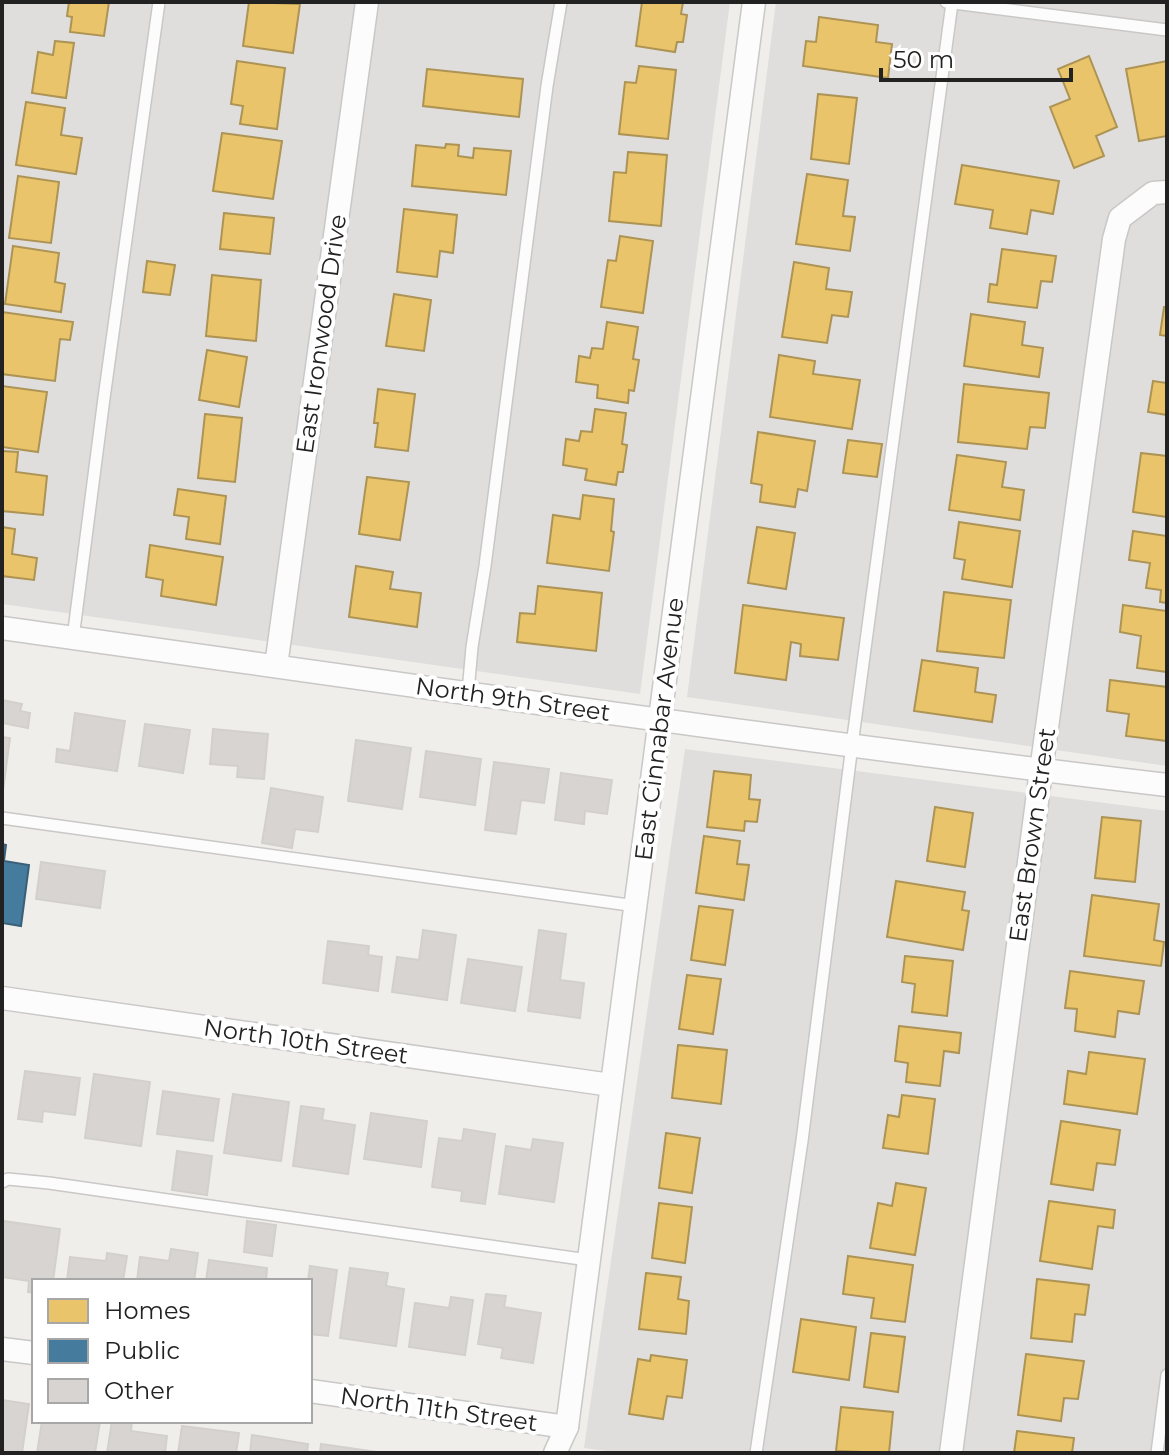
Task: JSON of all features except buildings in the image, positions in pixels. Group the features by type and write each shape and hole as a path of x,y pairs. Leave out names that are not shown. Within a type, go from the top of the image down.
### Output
{"street":[{"name":"East Ironwood Drive","path":"276,666 367,2"},
{"name":"East Cinnabar Avenue","path":"555,1453 567,1427 754,2"},
{"name":"East Brown Street","path":"951,1453 1114,239 1120,218 1153,193 1167,192"},
{"name":"North 9th Street","path":"2,628 1041,771 1167,785"},
{"name":"North 10th Street","path":"2,998 611,1085"},
{"path":"2,1349 32,1353"},
{"name":"North 11th Street","path":"312,1391 567,1427"}],"lane":[{"path":"73,638 159,2"},
{"path":"468,692 547,86 561,2"},
{"path":"946,2 1167,30"},
{"path":"756,1453 802,1141 952,3"},
{"path":"2,818 636,906"},
{"path":"2,1182 8,1179 49,1183 588,1260"},
{"path":"1157,1453 1167,1375"}],"shaded area":[{"path":"3,2 730,2 640,694 2,604"},
{"path":"776,2 1167,2 1167,766 687,697"},
{"path":"685,749 1167,811 1167,1453 623,1453 584,1448"}]}
